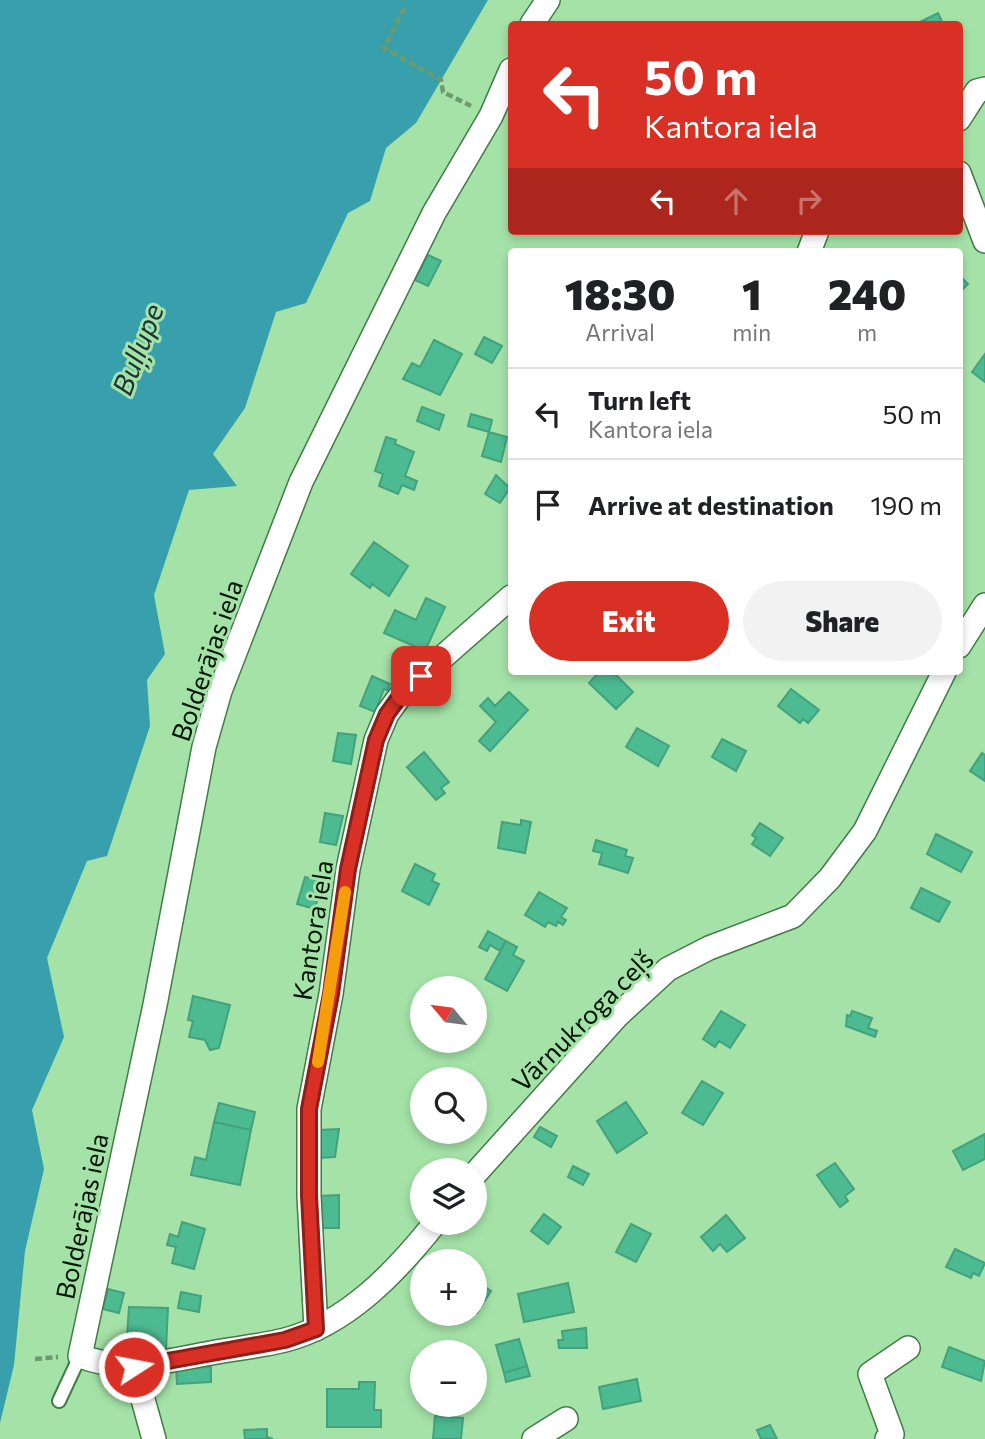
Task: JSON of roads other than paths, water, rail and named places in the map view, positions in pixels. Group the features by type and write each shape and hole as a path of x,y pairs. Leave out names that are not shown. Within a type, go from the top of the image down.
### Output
{"street":[{"path":"534,21 548,0"},
{"name":"Bolderājas iela","path":"79,1356 155,1005 204,747 220,691 301,482 434,214 491,116 508,77"},
{"path":"963,113 977,90 985,89"},
{"path":"963,184 985,242"},
{"name":"Kantora iela","path":"316,1329 309,1196 309,1109 331,994 348,869 376,740 387,714 403,692 508,600"},
{"path":"963,640 985,605"},
{"name":"Vārnukroga ceļš","path":"487,1161 617,1016 668,969 709,948 793,916 830,878 865,831 943,675"},
{"path":"79,1356 95,1362 134,1367 285,1340 316,1329 352,1308 385,1278 424,1235"},
{"path":"887,1439 892,1434 870,1374 908,1348"},
{"path":"134,1367 154,1439"},
{"path":"534,1439 566,1419"}],"lane":[{"path":"58,1401 79,1356"}],"water":[{"name":"Buļļupe","path":"0,0 488,0 416,123 386,148 370,201 348,213 306,303 276,312 245,408 213,454 237,486 189,490 154,595 165,654 147,680 150,726 107,856 87,861 47,958 64,1037 32,1110 44,1169 25,1251 14,1365 0,1423"}]}
